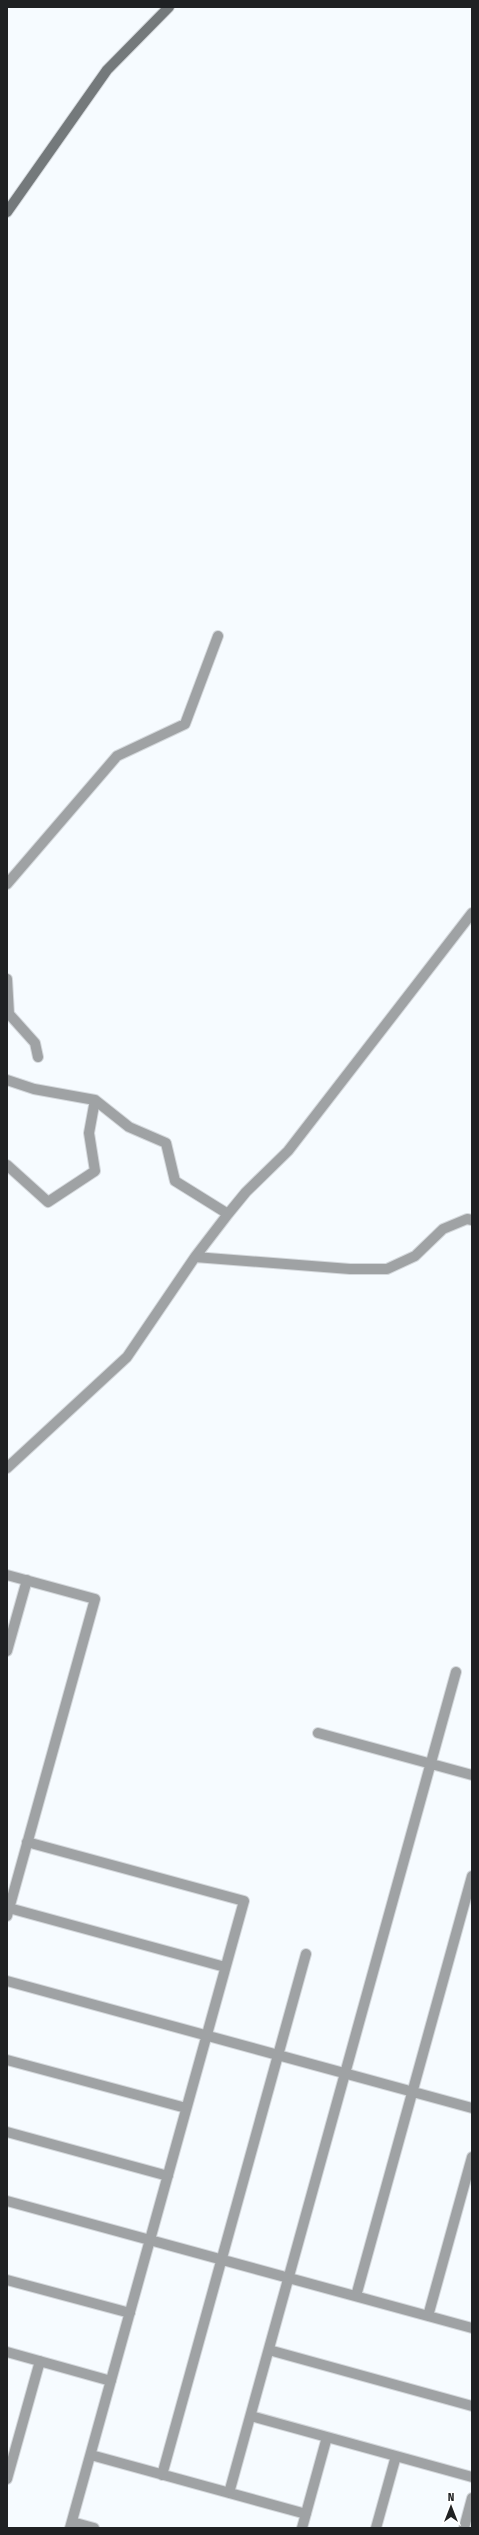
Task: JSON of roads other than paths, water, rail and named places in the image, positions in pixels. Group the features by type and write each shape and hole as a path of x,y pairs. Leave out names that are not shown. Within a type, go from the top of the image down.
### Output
{"street":[{"path":"7,212 107,70 169,7"},
{"path":"7,884 117,756 185,724 218,636"},
{"path":"7,1468 127,1358 196,1257 228,1214 246,1192 288,1151 472,913"},
{"path":"7,980 9,1014 35,1043 38,1057"},
{"path":"7,1080 34,1089 95,1100 129,1127 166,1143 176,1181 228,1214"},
{"path":"7,1165 48,1202 95,1171 90,1133 95,1100"},
{"path":"196,1257 350,1268 387,1268 415,1256 443,1229 467,1219 472,1220"},
{"path":"7,1575 95,1599 8,1912 226,1967"},
{"path":"7,1652 27,1580"},
{"path":"229,2493 456,1672"},
{"path":"318,1734 472,1775"},
{"path":"27,1842 244,1901 71,2525 94,2528"},
{"path":"356,2296 472,1876"},
{"path":"162,2474 306,1954"},
{"path":"7,1981 472,2108"},
{"path":"7,2060 186,2108"},
{"path":"7,2132 168,2176"},
{"path":"428,2316 472,2157"},
{"path":"7,2201 472,2328"},
{"path":"7,2280 130,2313"},
{"path":"269,2350 472,2406"},
{"path":"7,2352 111,2381"},
{"path":"7,2479 40,2361"},
{"path":"251,2416 472,2477"},
{"path":"302,2528 327,2437"},
{"path":"90,2455 306,2514"},
{"path":"376,2528 396,2456"},
{"path":"464,2528 472,2498"}]}
